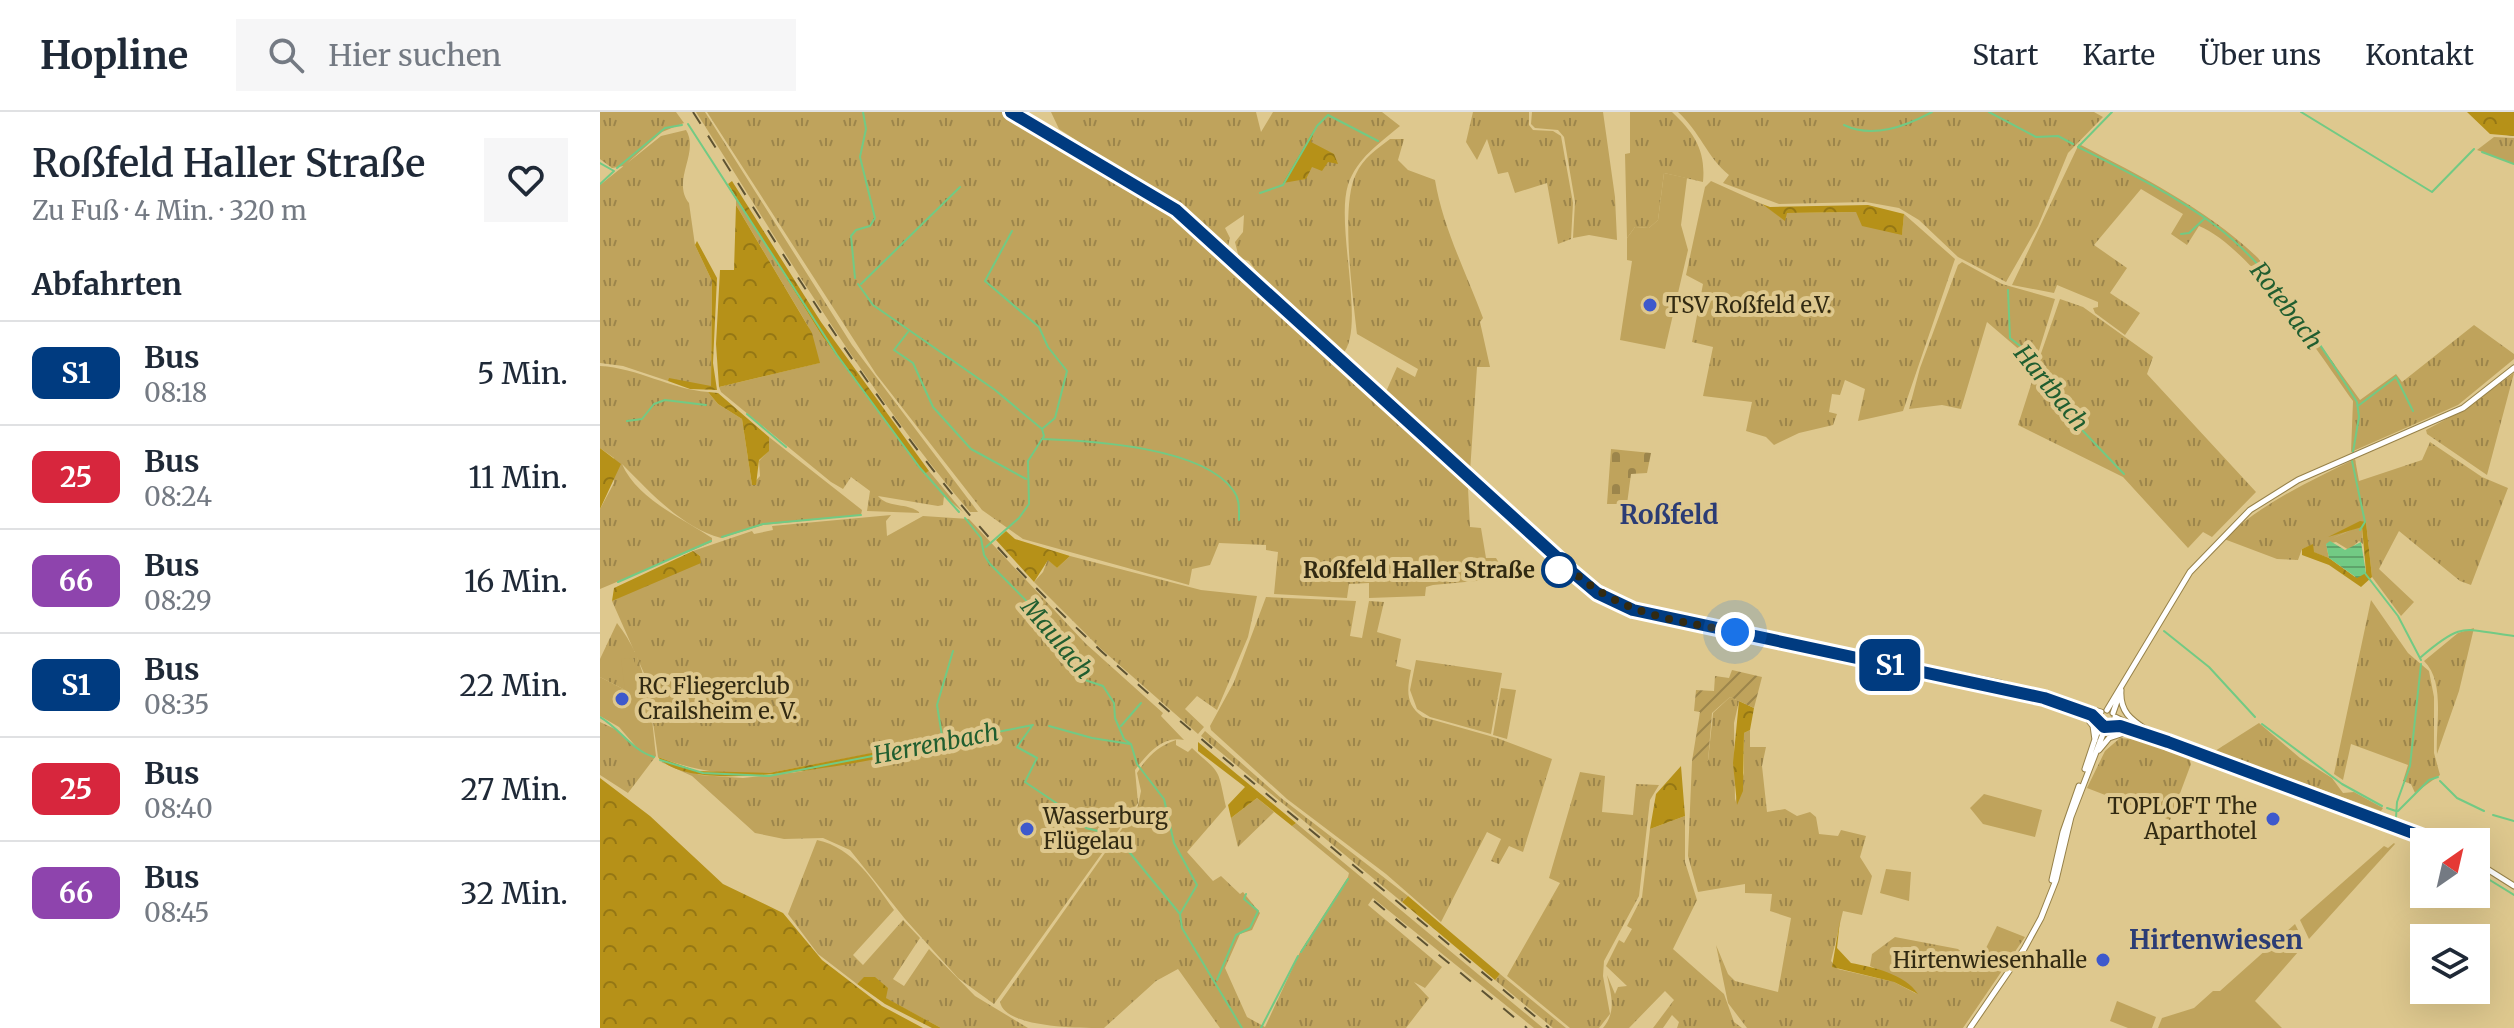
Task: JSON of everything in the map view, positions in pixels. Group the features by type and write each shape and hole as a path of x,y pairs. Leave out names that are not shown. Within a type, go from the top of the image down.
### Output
{"main road":[{"path":"1011,112 1124,177 1186,219 1597,593 1633,610 2024,692 2082,712 2110,726 2168,742 2410,832"},
{"path":"1970,1028 2024,949 2045,908 2071,817 2110,726 2109,713 2127,673 2196,564 2250,510 2298,480 2463,408 2514,368"},
{"path":"1861,657 2016,686 2109,713 2168,742"},
{"path":"2045,908 2069,811 2095,745 2099,722 2109,713 2127,673"},
{"path":"2121,690 2121,701 2128,716 2158,737"},
{"path":"2082,712 2093,726 2095,745"},
{"path":"2093,762 2109,738 2136,732"},
{"path":"2490,871 2514,886"}],"green space":[{"path":"600,112 676,112 684,123 662,132 624,166 612,168 600,159"},
{"path":"696,112 705,112 852,345 978,512 970,512 860,368"},
{"path":"707,112 1008,112 1139,189 1181,219 1473,484 1468,488 1470,527 1481,528 1486,558 1496,558 1508,578 1433,585 1426,587 1425,596 1369,598 1369,583 1349,584 1347,598 1274,594 1278,552 1266,550 1266,545 1219,543 1210,565 1192,569 1189,585 1023,539 982,510 876,374"},
{"path":"1051,112 1256,112 1261,132 1273,112 1382,112 1400,126 1363,159 1348,185 1345,225 1352,324 1349,342 1342,355 1267,286 1249,261 1239,258 1235,242 1243,232 1244,215 1225,228 1230,238 1227,250 1181,208 1059,129"},
{"path":"1473,112 1529,112 1529,125 1533,130 1553,131 1561,136 1573,203 1571,239 1558,244 1547,183 1515,193 1508,172 1498,174 1487,139 1477,160 1466,142"},
{"path":"1532,112 1603,112 1615,197 1617,240 1589,235 1573,238 1575,202 1564,137 1558,130 1535,128 1531,124"},
{"path":"1630,112 1672,112 1697,143 1703,161 1703,182 1664,173 1658,220 1649,228 1635,227 1627,238 1625,154 1630,153"},
{"path":"1678,112 2094,112 2103,117 2068,153 2038,226 2006,282 1958,257 1919,220 1899,208 1866,202 1779,204 1723,183 1729,175"},
{"path":"2467,112 2514,112 2514,136 2490,134"},
{"path":"1315,128 1311,142 1334,154 1338,164 1328,162 1322,171 1312,167 1306,179 1283,183"},
{"path":"686,130 690,148 684,194 689,203 695,245 712,281 711,387 668,381 623,366 600,363 600,185 661,136"},
{"path":"2494,137 2514,138 2514,164 2477,150"},
{"path":"1390,139 1404,139 1398,160 1408,170 1435,180 1449,233 1483,318 1480,322 1490,367 1477,367 1470,472 1385,394 1397,367 1415,377 1418,369 1357,334 1348,229 1351,188 1362,163"},
{"path":"2079,144 2150,181 2195,209 2258,258 2360,400 2396,374 2402,382 2474,325 2514,354 2514,359 2458,405 2351,452 2353,401 2283,304 2262,278 2219,238 2199,226 2187,245 2171,234 2183,214 2141,189 2094,245 2127,268 2110,293 2140,313 2125,335 2095,313 2093,308 2098,307 2098,302 2057,285 2054,293 2012,285"},
{"name":"TSV Roßfeld e.V.","path":"1664,173 1687,178 1681,225 1688,250 1665,349 1620,340 1632,261 1627,260 1627,238 1635,227 1649,228 1658,220"},
{"path":"732,181 821,322 929,471 924,474 822,336 728,184"},
{"path":"1711,181 1762,204 1785,220 1786,213 1856,212 1902,234 1904,214 1955,259 1903,411 1858,421 1865,389 1845,380 1840,395 1832,394 1829,412 1837,414 1833,425 1799,433 1774,445 1766,437 1746,431 1752,402 1703,396 1713,347 1692,342 1703,284 1686,275 1705,187"},
{"path":"736,197 822,336 915,462 924,473 929,471 963,512 944,496 943,505 938,506 878,496 888,503 920,513 867,511 870,491 851,477 843,489 831,482 721,392 719,387 819,363 808,326 736,205"},
{"path":"1762,204 1770,207 1868,205 1904,214 1902,235 1862,226 1856,212 1787,213 1785,221"},
{"path":"736,205 812,333 820,363 719,387 716,344 720,270 734,270"},
{"path":"697,241 717,278 713,363 717,390 690,389 668,381 669,378 711,386 712,281 695,245"},
{"path":"1962,262 2002,284 2055,299 2035,363 1987,322 1961,409 1942,405 1909,409 1920,368 1958,265"},
{"path":"2060,299 2083,307 2153,357 2147,374 2256,492 2212,537 2203,532 2188,548 2123,477 2018,425 2037,366 2050,380 2038,362"},
{"path":"600,366 628,370 680,387 708,392 718,404 742,419 752,485 760,476 759,461 769,450 769,437 862,510 861,515 763,525 721,538 679,517 622,464 649,498 674,515 712,538 712,542 600,589 600,509 614,483 614,458 600,448"},
{"path":"2514,373 2487,475 2427,434 2426,430 2465,409"},
{"path":"708,392 718,393 769,437 769,451 759,460 756,485 752,485 742,419 718,404"},
{"path":"2430,442 2482,477 2508,488 2471,585 2460,581 2399,531 2379,569 2414,602 2401,616 2372,577 2366,522 2332,539 2359,526 2362,527 2363,544 2359,541 2349,550 2336,542 2326,544 2329,558 2313,552 2313,545 2302,549 2298,560 2277,559 2224,539 2270,504 2355,459 2359,481 2422,460"},
{"path":"600,448 621,464 600,509"},
{"path":"1611,449 1651,453 1647,473 1631,474 1627,504 1607,504"},
{"path":"891,515 886,521 887,536 923,516 969,519 1085,643 1163,713 1161,716 1184,740 1162,743 1135,770 1138,803 994,1004 958,978 905,919 850,850 823,838 784,839 755,833 692,776 659,761 700,775 743,778 798,772 1000,733 999,729 769,773 726,773 672,762 658,757 647,680 612,601 700,556 693,551 752,531 754,534 773,530 772,526"},
{"path":"2360,521 2366,522 2372,577 2361,587 2329,565 2302,555 2302,549 2313,544 2314,552 2329,558 2355,577 2366,572 2362,527 2328,537"},
{"path":"1006,531 1015,539 1070,556 1057,568 1048,560 1034,582 996,540"},
{"path":"693,551 700,556 701,563 612,601 614,588"},
{"path":"1070,556 1201,590 1257,596 1248,637 1217,710 1197,696 1185,709 1204,727 1198,734 1100,648 1034,582 1043,572 1048,559 1057,568"},
{"path":"1266,597 1356,601 1350,636 1362,638 1369,601 1384,602 1377,632 1401,639 1396,666 1411,670 1409,696 1417,712 1423,717 1497,738 1552,759 1523,852 1509,846 1499,864 1491,861 1501,839 1487,832 1441,922 1386,874 1287,799 1211,730 1210,726 1234,682"},
{"path":"2371,600 2408,653 2429,671 2434,697 2434,753 2440,775 2415,793 2411,784 2403,781 2408,765 2351,744 2343,780 2334,774"},
{"path":"617,623 642,670 650,704 656,756 628,793 600,775 600,722 615,729 638,749 646,707 633,658 625,690 600,677 600,659"},
{"path":"2474,628 2459,691 2437,754 2437,693 2431,670 2424,661 2458,633"},
{"name":"RC Fliegerclub Crailsheim e. V.","path":"633,658 640,677 652,747 638,749 619,727 600,716 600,677 625,690 621,659"},
{"path":"1416,660 1502,673 1491,734 1430,717 1417,709 1410,690"},
{"path":"1732,670 1762,677 1754,708 1730,697 1712,713 1708,761 1692,761 1700,712 1694,711 1696,690 1714,691 1715,676 1729,678"},
{"path":"1501,688 1516,690 1507,739 1493,735"},
{"path":"1730,697 1739,701 1734,723 1735,802 1744,773 1744,733 1750,730 1750,747 1766,747 1762,766 1767,812 1785,809 1797,816 1810,812 1816,817 1819,834 1838,836 1841,830 1866,836 1860,857 1872,876 1862,915 1843,911 1831,961 1838,969 1894,982 1917,994 1902,981 1870,966 1872,954 1895,937 1958,949 1977,966 1997,926 2025,937 1963,1028 1747,1028 1728,1003 1716,945 1728,974 1735,981 1778,992 1791,918 1770,911 1772,894 1745,893 1745,884 1698,892 1688,856 1692,761 1708,761 1713,713"},
{"path":"1739,701 1754,708 1750,730 1744,733 1743,791 1737,805 1733,763"},
{"path":"2259,723 2300,758 2332,778 2343,793 2354,792 2383,808 2381,811 2215,751"},
{"path":"999,728 1001,733 927,749 768,775 720,776 682,771 658,757 697,771 769,773"},
{"path":"1205,731 1281,798 1408,896 1402,902 1201,736"},
{"path":"2120,738 2141,740 2189,758 2191,764 2170,820 2087,788 2105,751"},
{"path":"1176,740 1176,745 1188,752 1192,748 1216,772 1226,807 1187,852 1213,881 1221,876 1240,894 1243,892 1260,913 1252,930 1240,934 1225,968 1247,1017 1265,1027 1300,952 1348,877 1349,873 1292,826 1296,823 1543,1028 1534,1028 1373,898 1368,905 1442,967 1425,988 1414,982 1429,998 1406,1028 1220,1028 1178,969 1156,981 1104,1028 1045,1025 1029,1022 1005,1011 1000,1002 1138,806 1141,791 1137,773 1154,753"},
{"path":"1198,742 1296,823 1292,826 1257,798 1231,818 1228,805 1245,787 1198,751"},
{"path":"1681,766 1685,816 1650,829 1656,794"},
{"path":"1580,772 1605,776 1602,812 1633,815 1636,784 1659,785 1650,800 1639,896 1604,961 1603,976 1610,1014 1599,1028 1570,1028 1507,976 1560,883 1549,878"},
{"path":"600,778 650,816 723,884 783,913 822,960 882,1006 923,1028 600,1028"},
{"path":"1984,794 2042,810 2035,837 1983,824 1970,808"},
{"path":"1257,798 1274,812 1238,847 1231,818"},
{"path":"1685,816 1685,862 1697,900 1673,949 1724,994 1734,1022 1742,1028 1677,1028 1679,1022 1672,1015 1663,1028 1653,1028 1674,1000 1665,991 1629,1028 1603,1028 1611,1009 1607,975 1615,994 1618,987 1627,986 1606,966 1619,940 1624,943 1632,929 1627,926 1642,897 1650,829"},
{"path":"817,840 842,850 862,867 894,910 853,955 863,965 903,920 920,938 893,979 904,986 929,949 975,996 1028,1028 941,1028 885,998 865,977 857,984 818,954 788,914"},
{"path":"2394,843 2309,939 2300,920 2384,846 2388,848"},
{"path":"1886,869 1911,872 1909,901 1880,893"},
{"path":"1408,896 1500,974 1495,980 1402,902"},
{"path":"1840,920 1837,948 1851,963 1897,976 1918,994 1894,982 1832,967"},
{"path":"2295,924 2305,944 2255,1001 2282,1028 2158,1028 2162,1018 2194,1008 2213,991 2220,991"},
{"path":"1500,974 1566,1028 1553,1028 1495,980"},
{"path":"864,977 875,977 888,988 886,998 941,1028 932,1028 885,1004 857,984"},
{"path":"2117,1001 2156,1017 2152,1028 2128,1028 2110,1021"}],"shaded area":[{"path":"2330,541 2345,550 2361,542 2366,573 2357,578 2329,558 2326,544"}],"waterway":[{"name":"Maulach","path":"855,278 851,236 856,230 870,226 875,218 860,157 866,129 863,112"},
{"path":"1844,125 1878,131 1900,126 1932,112"},
{"name":"Rotebach","path":"1989,112 2036,137 2058,136 2073,144"},
{"name":"Rotebach","path":"2112,112 2078,147 2183,204 2216,226 2256,263 2311,331 2357,402 2359,417 2353,452"},
{"path":"2301,112 2432,192 2474,149"},
{"path":"1260,193 1283,185 1317,126 1328,115 1378,141"},
{"name":"Maulach","path":"688,124 837,355 920,468 959,512"},
{"name":"Maulach","path":"617,168 665,128 682,125"},
{"path":"2482,152 2514,164"},
{"name":"Maulach","path":"600,163 614,171 600,184"},
{"path":"861,284 960,187"},
{"path":"2181,234 2189,233 2204,219"},
{"path":"1012,231 985,281 1039,327 1048,347 1067,371 1055,418 1042,429"},
{"name":"Maulach","path":"858,284 873,305 995,390 1042,429 1044,436 1028,461 1029,504 1019,518 986,547"},
{"name":"Hartbach","path":"2008,290 2010,338 2029,353 2083,431 2124,474"},
{"path":"908,332 894,350 913,363 933,407 971,449 1026,479"},
{"path":"2358,406 2396,377 2413,411"},
{"path":"627,421 642,419 654,404 665,400 706,405"},
{"path":"747,414 786,447"},
{"path":"1043,439 1145,449 1197,464 1218,476 1233,490 1238,501 1239,520"},
{"name":"Rotebach","path":"2352,461 2365,522 2360,530"},
{"path":"722,537 763,524 861,515"},
{"name":"Maulach","path":"965,518 981,538 984,555 990,564 1062,637 1065,651 1085,680 1103,686 1114,703 1115,718 1124,739 1131,744 1137,764 1164,799 1174,843 1197,885 1180,914 1182,928 1242,1028"},
{"path":"618,582 711,541"},
{"name":"Rotebach","path":"2364,572 2398,616 2421,660"},
{"path":"2421,657 2446,637 2464,630 2514,636"},
{"path":"2164,631 2209,667 2255,717"},
{"path":"943,742 937,705 953,651"},
{"name":"Rotebach","path":"2396,818 2397,802 2410,766 2421,664"},
{"path":"1121,726 1141,703"},
{"name":"Herrenbach","path":"600,717 639,749 654,757"},
{"path":"2262,724 2342,784 2382,806"},
{"name":"Herrenbach","path":"660,760 703,773 769,776 1033,725"},
{"name":"Herrenbach","path":"1032,726 1017,747 1037,758 1025,782 1080,819 1086,828 1114,835"},
{"name":"Herrenbach","path":"1049,726 1130,744"},
{"path":"2398,811 2429,780 2438,777"},
{"path":"2440,781 2457,798 2484,811"},
{"path":"2387,808 2396,811"},
{"path":"2493,815 2514,821"},
{"name":"Herrenbach","path":"1117,837 1180,914"},
{"path":"1301,952 1348,879"},
{"path":"2490,880 2514,895"},
{"path":"1217,980 1236,935 1250,928 1258,911 1244,899 1246,894"},
{"path":"1261,1028 1298,956"}],"railway":[{"path":"693,112 877,395 959,502 1003,553 1067,619 1170,712 1549,1028"},
{"path":"1374,901 1527,1028"}],"bus line":[{"name":"S1","path":"1011,112 1176,210 1561,561 1560,575 1571,571 1597,593 1633,610 2044,698 2092,715 2104,727 2116,725 2168,742 2410,831"}],"place":[{"name":"TSV Roßfeld e.V.","path":"1650,305"},
{"name":"Roßfeld Haller Straße","path":"1559,570"},
{"name":"RC Fliegerclub Crailsheim e. V.","path":"622,699"},
{"name":"TOPLOFT The Aparthotel","path":"2273,819"},
{"name":"Wasserburg Flügelau","path":"1027,829"},
{"name":"Hirtenwiesenhalle","path":"2103,960"}],"district":[{"name":"Roßfeld","path":"1669,515"},
{"name":"Hirtenwiesen","path":"2216,940"}],"route":[{"path":"1559,570 1563,563 1597,593 1633,610 1735,632"}]}
